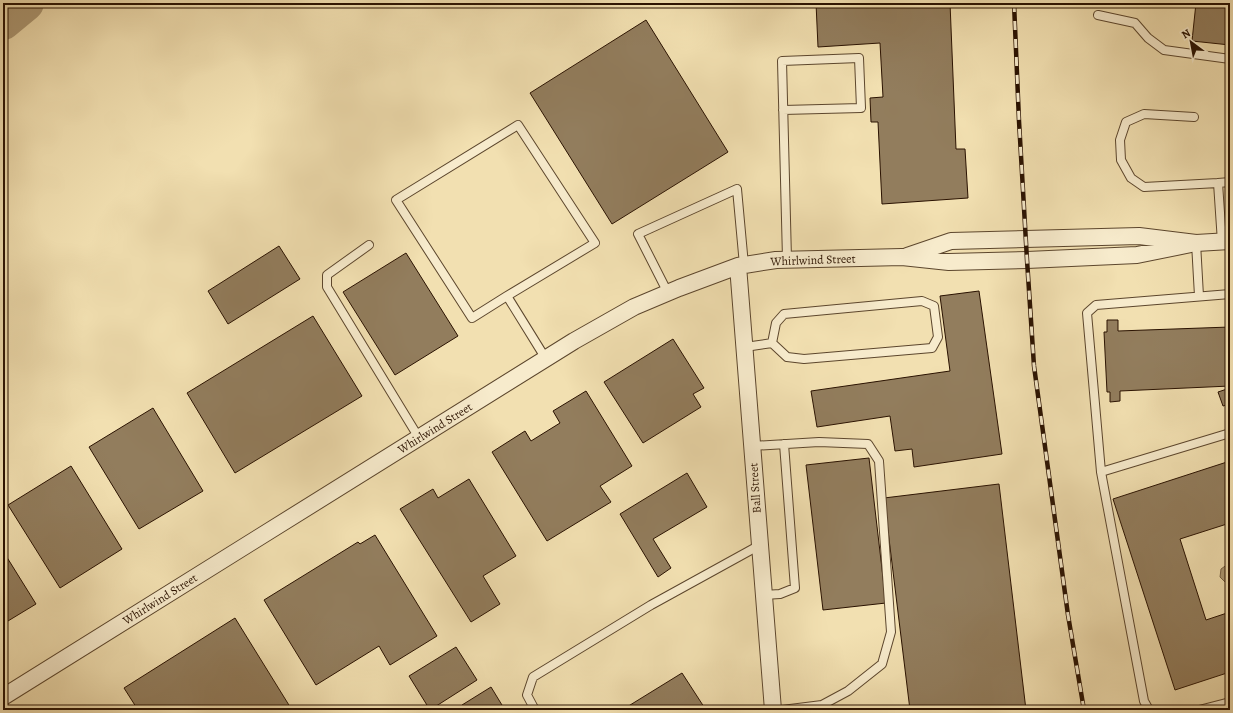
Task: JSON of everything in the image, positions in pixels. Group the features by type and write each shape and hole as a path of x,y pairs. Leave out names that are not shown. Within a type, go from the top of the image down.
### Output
{"street":[{"name":"Whirlwind Street","path":"902,257 951,240 1139,236 1196,243 1226,242"},
{"name":"Whirlwind Street","path":"3,697 546,359 634,307 668,293 741,266 776,260 902,257 949,262 1027,260 1137,255 1196,243"},
{"name":"Ball Street","path":"741,266 752,446 773,710"}],"lane":[{"path":"1098,15 1135,23 1148,38 1164,50 1230,59"},
{"path":"783,110 861,108 859,58 782,61 783,110 787,259"},
{"path":"1194,117 1144,114 1126,122 1120,140 1121,160 1131,178 1144,187 1230,182"},
{"path":"518,124 595,243 507,296 472,318 396,200 518,124"},
{"path":"1218,183 1226,242"},
{"path":"668,293 638,234 737,189 741,266"},
{"path":"1196,243 1199,296"},
{"path":"369,245 327,275 327,287 419,438"},
{"path":"1149,710 1144,701 1101,472 1087,313 1096,305 1230,294"},
{"path":"507,296 546,359"},
{"path":"922,301 934,306 938,337 932,348 804,358 787,357 772,343 776,323 784,314 922,301"},
{"path":"745,348 772,343"},
{"path":"1101,472 1230,433"},
{"path":"752,446 819,442 868,444 880,462 891,632 882,664 848,691 822,705 782,710"},
{"path":"764,595 780,594 795,588 784,444"},
{"path":"535,710 527,695 533,677 651,605 760,545"},
{"path":"1199,710 1230,702"}],"shaded area":[{"path":"1230,564 1230,587 1220,577 1221,569"}],"building":[{"path":"816,3 950,3 956,149 965,149 968,198 882,204 878,122 871,122 870,98 883,97 880,43 818,47"},
{"path":"1196,3 1230,5 1230,45 1192,41"},
{"path":"646,20 728,152 612,224 530,93"},
{"path":"279,246 300,279 228,324 208,291"},
{"path":"406,253 458,336 395,375 343,292"},
{"path":"979,291 1002,454 914,467 912,449 895,451 890,416 817,427 811,391 950,371 940,296"},
{"path":"313,316 362,396 235,473 187,393"},
{"path":"1107,320 1118,320 1118,331 1230,327 1230,386 1120,391 1120,401 1110,402 1110,392 1107,392 1104,332 1107,332"},
{"path":"673,339 704,388 693,394 701,407 643,443 604,382"},
{"path":"1230,388 1230,404 1223,406 1218,392"},
{"path":"586,391 632,466 600,486 611,502 547,541 492,452 525,431 531,441 560,423 553,411"},
{"path":"153,408 203,491 139,529 89,447"},
{"path":"869,458 886,603 823,610 806,465"},
{"path":"1230,461 1230,523 1180,539 1206,620 1230,612 1230,672 1175,690 1113,499"},
{"path":"71,466 122,549 60,588 8,505"},
{"path":"687,473 707,507 653,539 671,568 658,577 620,514"},
{"path":"469,479 516,556 483,576 500,604 471,622 400,509 433,489 438,498"},
{"path":"999,484 1026,710 910,710 884,498"},
{"path":"375,535 437,636 390,665 379,646 316,685 264,600 358,542 360,544"},
{"path":"3,551 36,604 3,624"},
{"path":"235,618 292,710 138,710 124,688"},
{"path":"456,647 477,680 430,710 409,676"},
{"path":"682,673 706,710 622,710"},
{"path":"491,687 505,710 465,710 462,705"}],"waterway":[{"path":"3,22 26,3"}],"railway":[{"path":"1014,3 1019,121 1034,366 1068,615 1084,710"}]}
